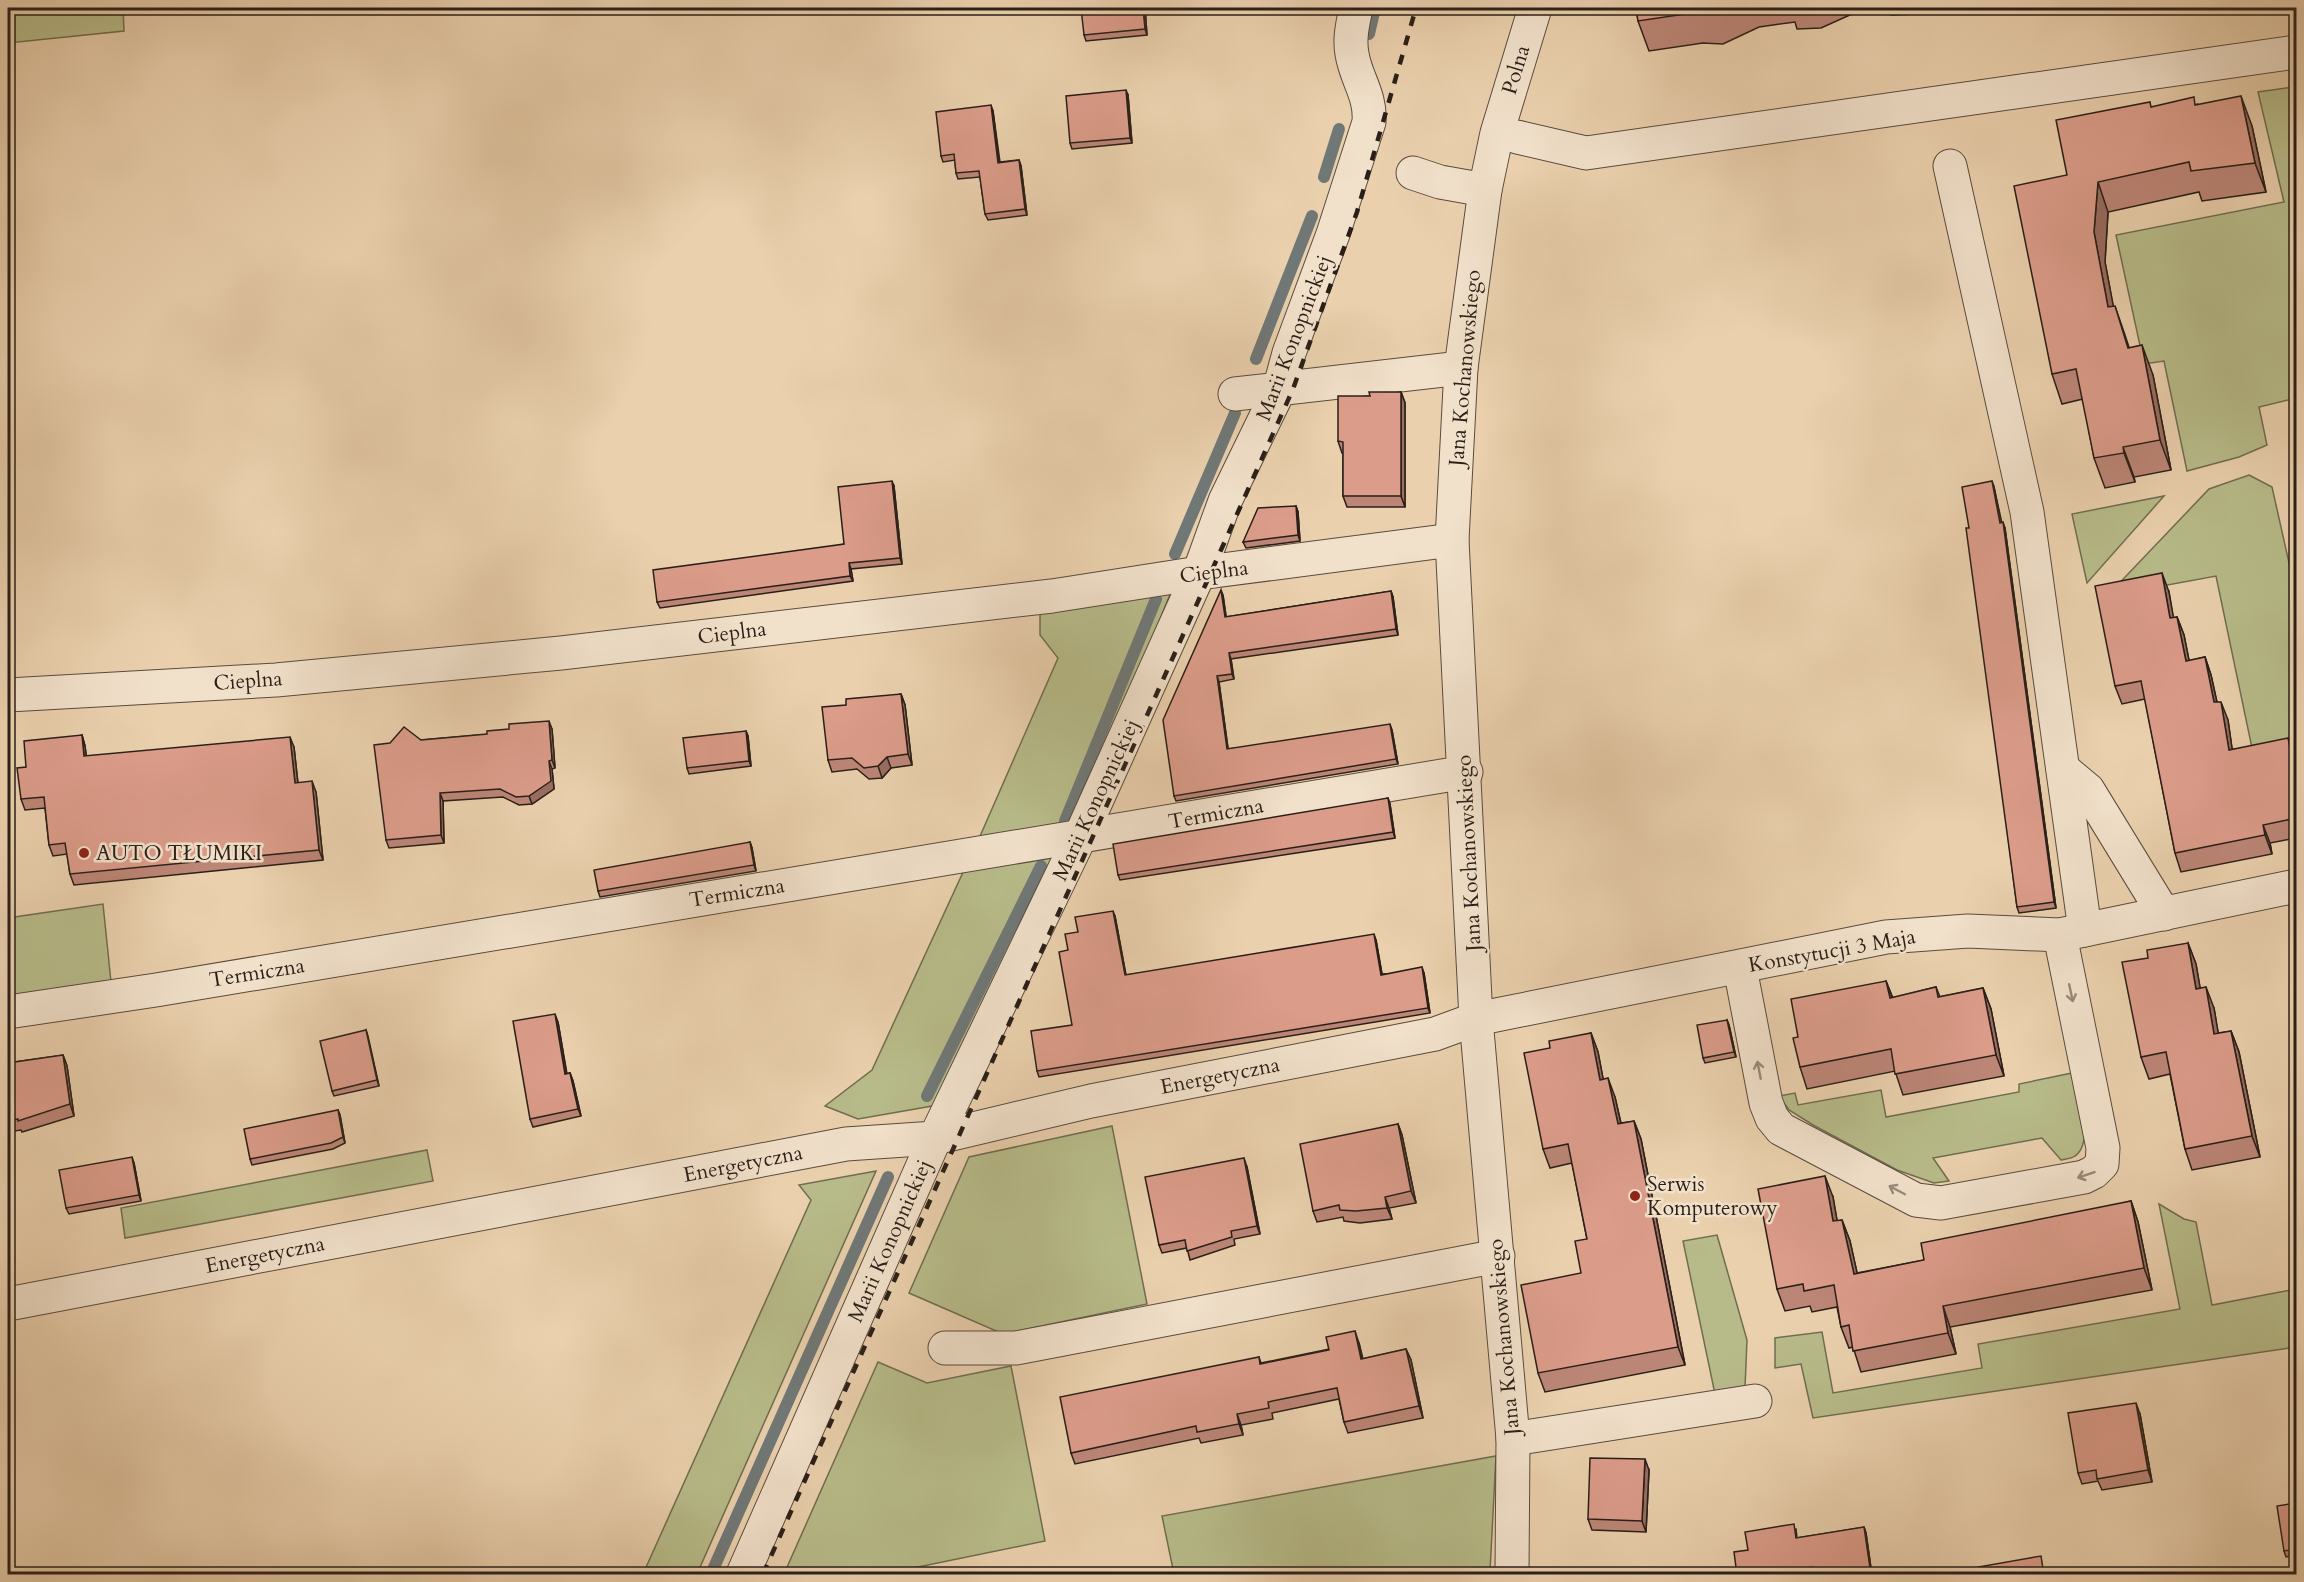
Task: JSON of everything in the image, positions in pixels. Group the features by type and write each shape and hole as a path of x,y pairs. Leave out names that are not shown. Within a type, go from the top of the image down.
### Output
{"street":[{"name":"Marii Konopnickiej","path":"743,1575 935,1138 1081,835 1199,573 1225,501 1279,390 1369,122 1370,106 1352,56 1350,37 1356,8"},
{"name":"Polna","path":"1507,135 1535,8"},
{"path":"1507,135 1586,153 2296,52"},
{"name":"Jana Kochanowskiego","path":"1507,135 1485,190 1461,368 1452,540 1466,772 1476,1019 1514,1439 1512,1575"},
{"path":"1740,968 1766,1103 1772,1118 1781,1129 1916,1200 1941,1203 2084,1176 2094,1172 2102,1164 2103,1148 2073,933 2063,769 2027,512 1950,166"},
{"path":"1413,173 1440,182 1485,190"},
{"path":"1235,394 1461,368"},
{"name":"Cieplna","path":"8,695 276,680 561,652 1053,596 1199,573 1452,540"},
{"path":"2063,769 2088,790 2164,914"},
{"name":"Termiczna","path":"8,1012 156,990 1466,772"},
{"name":"Konstytucji 3 Maja","path":"1476,1019 1886,937 1968,931 2073,933 2296,886"},
{"name":"Energetyczna","path":"8,1304 846,1144 935,1138 1091,1101 1435,1034 1476,1019"},
{"path":"945,1348 1016,1348 1498,1256"},
{"path":"1514,1439 1755,1401"}],"green space":[{"path":"8,8 123,8 124,31 8,43"},
{"path":"2294,87 2296,102 2296,398 2259,407 2267,445 2239,457 2187,471 2164,361 2144,364 2116,235 2284,202 2258,92"},
{"path":"2249,475 2272,487 2296,594 2296,744 2252,748 2216,576 2107,596 2209,489"},
{"path":"2164,496 2087,583 2072,514"},
{"path":"1171,592 1076,828 974,850 1058,658 1040,635 1040,610"},
{"path":"1064,852 938,1105 858,1119 825,1106 872,1070 965,868"},
{"path":"103,904 111,982 8,997 8,918"},
{"path":"2077,1072 2085,1129 2081,1150 2075,1156 2061,1160 2042,1138 1933,1158 1949,1181 1934,1183 1897,1170 1813,1125 1789,1110 1779,1096 1795,1093 1798,1105 1881,1090 1886,1117 2019,1092 2019,1084"},
{"path":"1112,1126 1147,1304 1003,1334 909,1293 969,1157"},
{"path":"427,1150 433,1181 125,1238 121,1208"},
{"path":"876,1171 697,1574 643,1574 811,1200 799,1185"},
{"path":"2159,1204 2184,1219 2196,1222 2212,1305 2296,1289 2296,1347 1813,1418 1801,1364 1775,1368 1775,1338 1822,1332 1833,1393 1982,1368 1978,1344 2180,1309"},
{"path":"1717,1235 1747,1340 1745,1388 1715,1394 1683,1241"},
{"path":"878,1362 927,1383 1011,1366 1045,1541 884,1574 784,1574"},
{"path":"1496,1456 1490,1571 1466,1574 1174,1574 1162,1516"}],"building":[{"path":"1081,8 1143,8 1145,29 1084,35"},
{"path":"1636,8 1727,8 1712,14 1692,13 1638,21"},
{"path":"1126,90 1130,138 1070,143 1066,96"},
{"path":"2241,96 2255,163 2191,171 2189,162 2098,182 2094,232 2108,307 2115,306 2128,348 2142,345 2160,440 2123,447 2124,453 2094,458 2076,369 2052,374 2014,186 2067,175 2056,120 2150,102 2151,107 2194,97 2195,105"},
{"path":"991,105 998,163 1019,160 1025,209 985,214 979,171 956,173 954,154 941,156 936,112"},
{"path":"1369,392 1401,392 1401,496 1343,496 1343,442 1338,441 1338,396 1370,396"},
{"path":"892,481 900,558 849,563 850,576 657,602 653,570 844,544 838,487"},
{"path":"1992,481 2000,523 2003,522 2054,902 2017,907 1962,487"},
{"path":"1296,506 1298,535 1243,542 1258,508"},
{"path":"2162,573 2170,618 2177,617 2186,661 2205,657 2214,702 2221,702 2229,750 2288,738 2296,777 2296,818 2263,825 2265,835 2175,853 2141,681 2115,686 2095,586"},
{"path":"1221,590 1225,617 1391,591 1396,629 1229,653 1232,674 1217,676 1227,749 1390,724 1396,759 1174,796 1163,720"},
{"path":"901,694 908,754 887,757 878,766 864,768 852,758 828,760 822,707 846,705 846,699"},
{"path":"549,721 551,781 529,796 516,797 500,789 440,793 441,835 386,840 374,745 390,743 404,727 421,740 487,734 487,731 509,729 509,724"},
{"path":"746,731 749,761 687,768 683,738"},
{"path":"82,735 84,756 290,737 295,783 312,781 319,850 70,874 65,843 49,845 44,797 21,799 17,768 26,767 24,741"},
{"path":"1388,798 1393,832 1118,875 1113,844"},
{"path":"750,842 754,865 598,891 594,870"},
{"path":"1113,911 1125,975 1374,934 1381,975 1422,967 1428,1008 1037,1071 1031,1031 1072,1025 1059,952 1068,950 1065,934 1078,932 1075,917"},
{"path":"2188,943 2196,989 2206,987 2214,1034 2231,1031 2252,1136 2185,1149 2166,1052 2141,1057 2122,962 2148,958 2147,950"},
{"path":"1886,981 1890,998 1936,987 1938,997 1983,988 1996,1055 1895,1074 1891,1049 1800,1067 1793,1038 1798,1037 1791,999"},
{"path":"555,1014 565,1074 570,1073 578,1109 530,1119 513,1021"},
{"path":"1727,1020 1734,1052 1703,1058 1697,1025"},
{"path":"366,1030 377,1080 332,1091 320,1041"},
{"path":"1591,1033 1600,1080 1608,1078 1618,1124 1634,1121 1678,1347 1538,1373 1521,1285 1581,1273 1575,1241 1587,1239 1568,1144 1543,1149 1524,1053 1550,1048 1549,1041"},
{"path":"63,1055 70,1104 18,1121 18,1119 8,1120 8,1063"},
{"path":"338,1110 343,1137 331,1143 250,1159 244,1129"},
{"path":"1398,1124 1411,1191 1385,1197 1387,1208 1340,1210 1339,1205 1313,1211 1300,1144"},
{"path":"132,1157 139,1195 66,1208 59,1170"},
{"path":"1244,1158 1257,1226 1231,1231 1232,1237 1187,1251 1185,1240 1159,1245 1145,1177"},
{"path":"1825,1176 1833,1221 1842,1220 1854,1274 1924,1260 1921,1243 2131,1201 2144,1268 1943,1306 1948,1333 1853,1351 1849,1325 1841,1327 1834,1285 1804,1291 1803,1284 1777,1289 1758,1189"},
{"path":"1355,1331 1361,1359 1406,1349 1419,1406 1344,1422 1337,1388 1268,1402 1269,1408 1237,1414 1239,1424 1197,1432 1196,1426 1071,1453 1060,1397 1259,1357 1260,1364 1329,1350 1326,1337"},
{"path":"2136,1403 2148,1470 2097,1479 2096,1470 2078,1473 2068,1413"},
{"path":"1590,1458 1645,1459 1642,1521 1588,1519"},
{"path":"2296,1503 2296,1549 2284,1551 2277,1506"},
{"path":"1794,1524 1796,1538 1864,1527 1871,1575 1813,1575 1812,1567 1773,1575 1737,1575 1734,1552 1748,1550 1745,1532"},
{"path":"2041,1556 2044,1575 1970,1575 1979,1573 1978,1567"},
{"path":"2278,1572 2279,1575 2261,1575"}],"waterway":[{"path":"1369,34 1375,8"},
{"path":"1324,177 1339,129"},
{"path":"1256,359 1312,216"},
{"path":"1175,554 1235,413"},
{"path":"1065,821 1156,599"},
{"path":"927,1096 1041,866"},
{"path":"711,1574 888,1177"}],"railway":[{"path":"763,1574 1293,389 1357,212 1416,8"}],"place":[{"name":"AUTO TŁUMIKI","path":"84,853"},
{"name":"Serwis Komputerowy","path":"1635,1196"}]}
